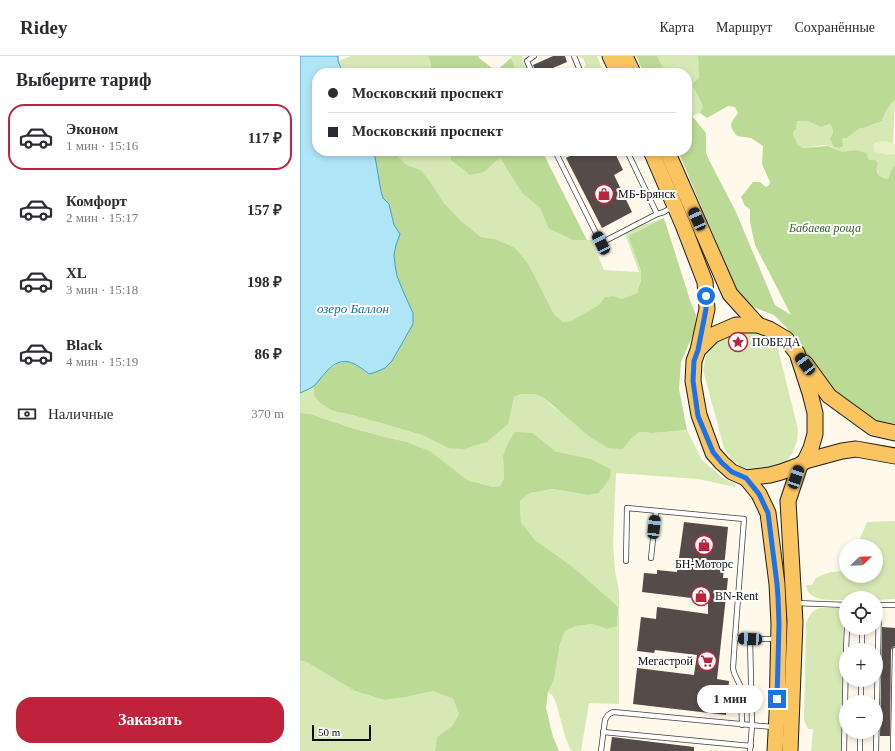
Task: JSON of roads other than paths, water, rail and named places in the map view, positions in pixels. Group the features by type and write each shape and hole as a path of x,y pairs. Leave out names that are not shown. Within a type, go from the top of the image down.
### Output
{"main road":[{"path":"610,56 616,68"},
{"path":"626,56 631,68"},
{"path":"654,156 705,282 706,309 698,350 694,361 693,381 698,416 713,452 732,472 746,478 759,494 768,513 777,584 779,624 775,751"},
{"path":"669,156 730,294 758,325"},
{"path":"698,350 713,335 736,325 758,325 769,329 786,339 829,396 873,428 895,433"},
{"path":"790,751 795,622 788,502 802,463 811,448 815,434 815,413 810,392 797,353"},
{"path":"746,478 781,472 802,463 842,451 856,449 895,456"}],"lane":[{"path":"530,68 527,62 534,56"},
{"path":"574,56 579,68"},
{"path":"558,156 601,243 657,214 664,212 675,205"},
{"path":"629,156 657,214"},
{"path":"626,561 627,508 744,519 733,668 733,672 740,683 741,688 742,725"},
{"path":"651,558 656,511"},
{"path":"794,603 839,605"},
{"path":"883,605 895,605"},
{"path":"876,751 878,635"},
{"path":"735,638 779,639"},
{"path":"603,732 750,749 752,726 750,639"},
{"path":"892,751 895,650"},
{"path":"844,751 845,687"},
{"path":"601,751 605,720 608,715 613,712 752,726 776,727"},
{"path":"860,739 860,751"}],"water":[{"name":"озеро Баллон","path":"300,56 338,56 341,68 312,68 312,156 375,156 383,198 389,204 394,225 400,234 394,255 395,265 397,276 413,313 413,324 392,361 385,368 369,374 353,363 337,363 326,372 314,386 300,393"}],"place":[{"name":"МБ-Брянск","path":"604,194"},
{"name":"ПОБЕДА","path":"738,342"},
{"name":"БН-Моторс","path":"704,545"},
{"name":"BN-Rent","path":"701,596"},
{"name":"Мегастрой","path":"707,661"}],"park label":[{"name":"Бабаева роща","path":"825,228"}]}
